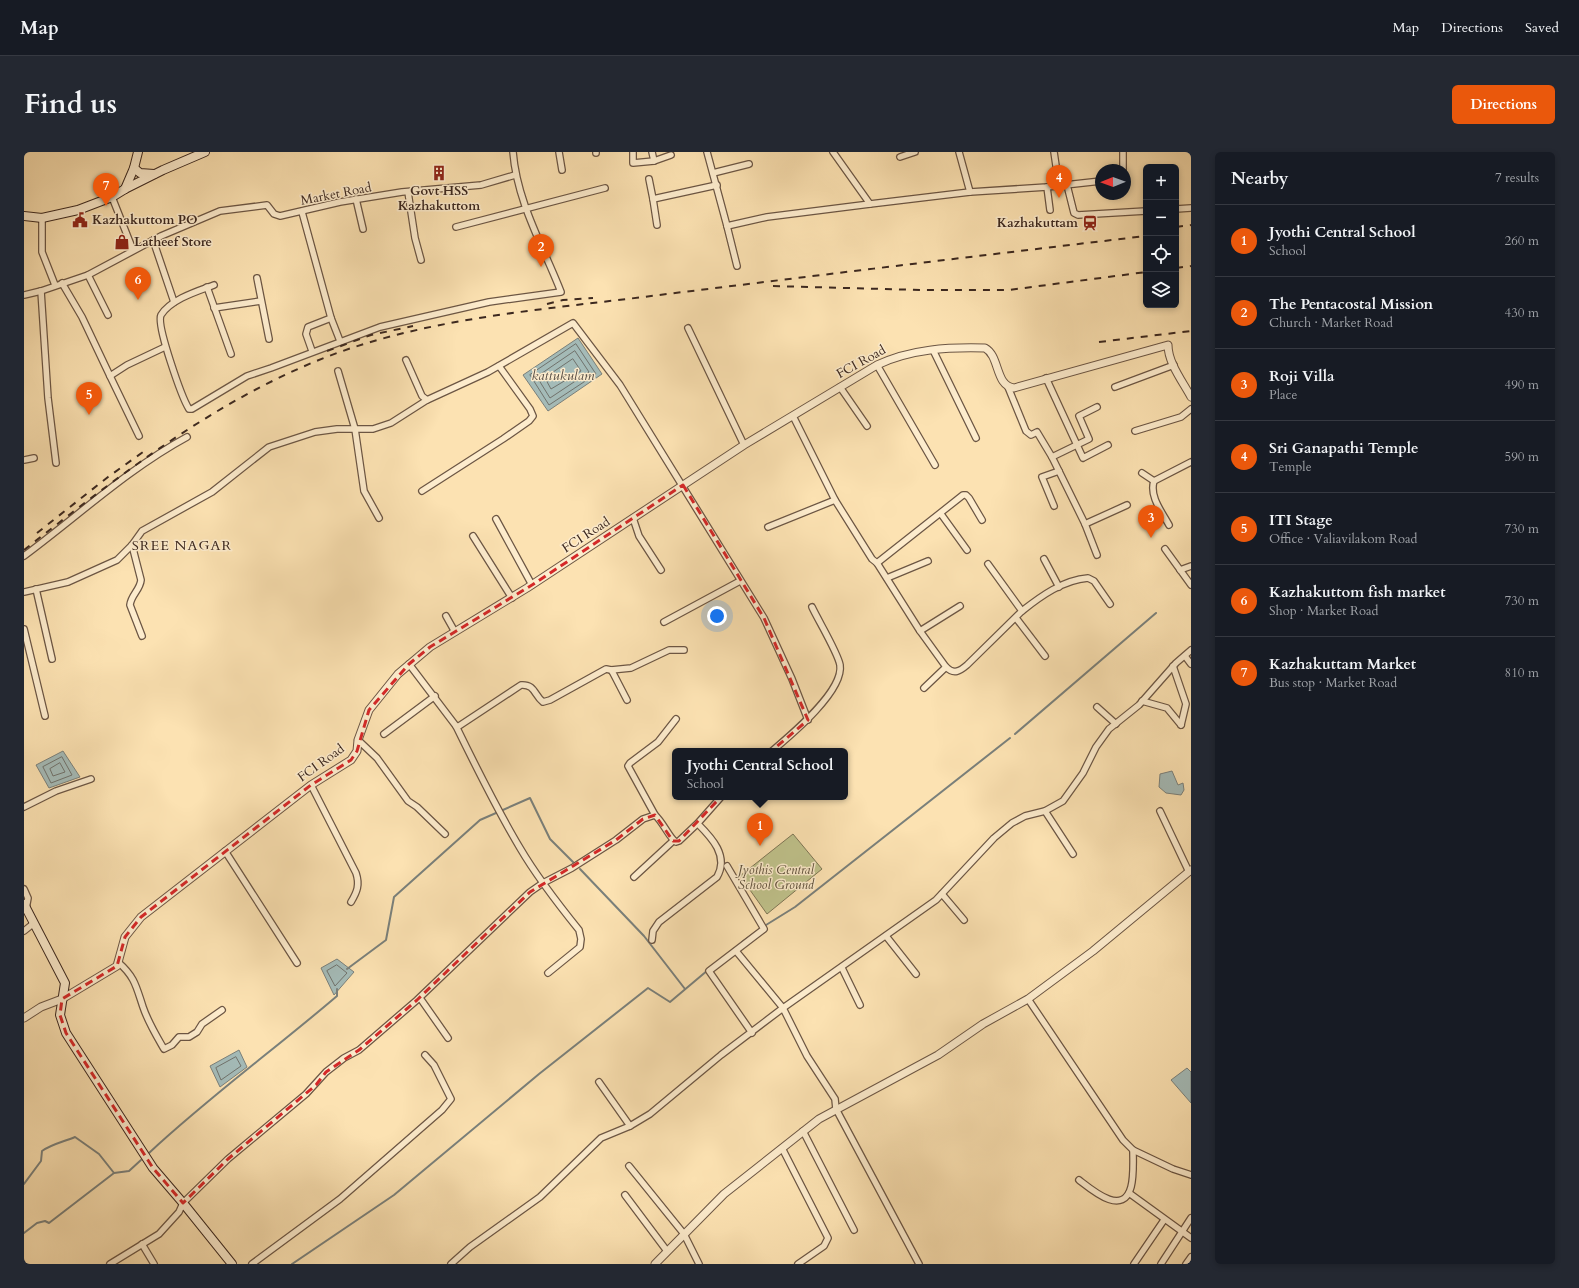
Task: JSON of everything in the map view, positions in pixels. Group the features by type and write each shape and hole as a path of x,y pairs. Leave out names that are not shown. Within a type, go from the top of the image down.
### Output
{"main road":[{"path":"124,189 134,168 138,152"},
{"path":"24,216 42,218 78,210 112,197 124,189 183,160 205,152"},
{"path":"134,168 140,173 155,174"},
{"path":"25,907 65,983 60,1015 66,1033 153,1168 184,1203 232,1264"}],"street":[{"path":"214,285 174,302 160,318 160,329 165,347 189,409 192,409 253,373 272,368 312,351 380,327 481,304 561,292 515,175 513,152"},
{"path":"559,152 562,170"},
{"path":"633,152 633,163 654,160 671,155"},
{"path":"652,152 654,160"},
{"path":"708,152 737,266"},
{"path":"833,152 870,204"},
{"path":"900,157 915,152"},
{"path":"959,152 970,192"},
{"path":"1054,152 1059,186"},
{"path":"1123,152 1123,164"},
{"path":"713,173 749,164"},
{"name":"Market Road","path":"24,295 41,291 88,275 132,250 183,225 220,211 263,204 267,205 277,215 302,212 356,199 481,185 515,175"},
{"path":"649,179 657,225"},
{"path":"727,226 767,218 870,204 970,192 1047,187 1095,182"},
{"path":"653,200 717,185"},
{"path":"1067,185 1074,213 1078,215 1143,211"},
{"path":"1047,187 1050,210"},
{"path":"456,227 606,188"},
{"path":"408,192 415,238 421,260"},
{"path":"112,197 132,250"},
{"path":"356,199 363,229"},
{"path":"1179,209 1191,208"},
{"path":"302,212 331,318 340,341"},
{"path":"42,218 42,252 55,285"},
{"path":"153,240 174,302"},
{"path":"88,275 108,315"},
{"path":"257,278 269,339"},
{"path":"62,283 82,317 139,436"},
{"path":"207,287 231,354"},
{"path":"41,291 48,398 56,463"},
{"path":"214,308 261,301"},
{"path":"312,351 306,334 308,327 331,318"},
{"path":"24,592 68,582 118,560 132,545 142,531 212,492 269,447 315,432 373,428 391,423 427,400 499,366 573,323 620,385 634,411 683,486 764,618 792,679 808,720"},
{"path":"688,328 744,445"},
{"path":"1008,387 1014,388 1046,378 1168,346 1168,352 1174,366 1191,397"},
{"path":"110,376 126,365 165,347"},
{"name":"FCI Road","path":"118,962 125,937 142,917 311,785 351,760 357,751 358,740 369,710 398,674 430,647 512,598 744,445 877,365 895,356 915,351 985,348 990,351 1002,379 1008,387"},
{"path":"932,350 976,438"},
{"path":"406,360 422,396 427,400"},
{"path":"877,365 934,465"},
{"path":"422,491 503,440 529,421 533,416 530,409 499,366"},
{"path":"1115,387 1174,366"},
{"path":"338,370 355,429 364,491 379,518"},
{"path":"1046,378 1083,458 1108,444"},
{"path":"840,387 867,426"},
{"path":"1008,387 1026,431 1031,435 1037,432 1052,457 1085,524 1097,556"},
{"path":"1052,457 1089,439 1079,416 1097,407"},
{"path":"1135,432 1180,417 1191,409"},
{"path":"793,416 835,500 872,559 877,563 920,631 946,667 955,672 961,670 1022,611 1040,597 1059,587 1081,579 1090,578 1094,581 1110,604"},
{"path":"24,556 104,493 160,452 187,437"},
{"path":"24,460 34,458"},
{"path":"1169,525 1155,498 1152,486 1154,481 1191,462"},
{"path":"1054,506 1042,477 1059,471"},
{"path":"1142,473 1154,481"},
{"path":"877,563 941,514 963,495 966,495 982,520"},
{"path":"768,527 835,500"},
{"path":"1085,524 1127,505"},
{"path":"941,514 967,550"},
{"path":"633,518 639,536 661,570"},
{"path":"496,519 532,585"},
{"path":"473,536 512,598"},
{"path":"132,545 141,580 140,585 130,600 130,605 142,636"},
{"path":"1165,549 1191,585"},
{"path":"1044,559 1059,587"},
{"path":"887,578 928,561"},
{"path":"988,564 1022,611"},
{"path":"1180,570 1191,566"},
{"path":"664,622 740,580"},
{"path":"36,589 52,659"},
{"path":"920,631 960,606"},
{"path":"775,748 808,720 833,689 840,675 840,664 812,607"},
{"path":"446,616 454,632"},
{"path":"1016,618 1045,656"},
{"path":"24,629 45,716"},
{"path":"456,726 465,724 521,685 527,684 532,687 543,702 550,700 606,669 631,668 669,650 684,650"},
{"path":"450,1264 470,1247 540,1197 601,1138 630,1126 650,1114 715,1060 783,1008 842,968 936,900 994,838 1012,823 1025,816 1056,806 1068,795 1083,773 1096,747 1109,729 1142,701 1173,666 1191,650"},
{"path":"1184,656 1191,664"},
{"path":"409,664 435,696 456,726 505,821 543,883 579,930 581,939 580,947 548,973"},
{"path":"1142,701 1167,708 1181,725 1186,704 1173,666"},
{"path":"924,688 946,667"},
{"path":"611,670 627,700"},
{"path":"384,734 435,696"},
{"path":"1097,707 1116,724"},
{"path":"672,841 663,822 655,815 628,766 658,742 676,720"},
{"path":"358,740 377,758 408,801 417,806 445,834"},
{"path":"24,807 56,791 91,779"},
{"path":"311,785 356,873 358,879 357,891 351,902"},
{"path":"634,877 672,841 680,841 698,824 718,800"},
{"path":"1044,811 1073,854"},
{"path":"654,1264 724,1194 819,1119 938,1055 983,1024 1028,1000 1093,951 1190,871 1160,811"},
{"path":"110,1264 159,1234 179,1212 184,1203 228,1159 316,1085 326,1072 344,1058 359,1050 420,998 504,917 543,883 579,864 616,840 643,819 655,815"},
{"path":"652,940 653,931 660,922 717,877 721,870 719,849 698,824"},
{"path":"225,851 297,963"},
{"path":"727,866 764,929 709,971 752,1033"},
{"path":"24,888 28,898 25,907"},
{"path":"942,894 964,920"},
{"path":"24,931 34,923"},
{"path":"886,936 916,974"},
{"path":"736,951 783,1008 807,1056 835,1099 836,1109 919,1264"},
{"path":"24,1018 41,1007 62,999 117,966 118,962 130,972 139,992 149,1022 164,1049 172,1045 179,1037 190,1037 197,1032 202,1024 222,1010"},
{"path":"842,968 860,1005"},
{"path":"420,998 448,1038"},
{"path":"1028,1000 1123,1140 1133,1150 1173,1169 1191,1175"},
{"path":"252,1264 340,1199 442,1110 451,1099 434,1065 425,1055"},
{"path":"599,1082 630,1126"},
{"path":"803,1131 854,1230"},
{"path":"782,1148 828,1238 824,1246 798,1264"},
{"path":"1079,1180 1100,1196 1109,1200 1119,1200 1129,1193 1132,1186 1133,1150"},
{"path":"629,1166 684,1234 700,1264"},
{"path":"1129,1193 1164,1220 1191,1238"},
{"path":"625,1195 667,1251"},
{"path":"1161,1264 1191,1218"},
{"path":"1131,1264 1164,1220"},
{"path":"142,1244 154,1264"},
{"path":"1186,1264 1191,1257"}],"highlighted area":[{"path":"683,485 764,618 808,720 736,781 679,841 673,841 655,815 643,819 616,840 530,892 417,1000 359,1050 326,1072 316,1085 228,1159 183,1203 153,1168 66,1033 60,1015 62,999 117,966 125,937 141,917 311,785 351,760 357,751 369,710 409,664 430,647 532,585"}],"green space":[{"name":"Jyothis Central School Ground","path":"793,834 822,869 767,914 740,876"}],"water":[{"name":"kattukulam","path":"578,338 602,374 548,411 523,375"},
{"path":"63,751 80,777 49,788 36,765"},
{"path":"1172,771 1178,785 1183,783 1184,790 1181,795 1166,793 1159,787 1160,774"},
{"path":"337,959 354,972 334,995 321,968"},
{"path":"239,1050 247,1067 220,1087 210,1066"},
{"path":"1187,1068 1191,1072 1191,1103 1171,1080"}],"waterway":[{"path":"1015,734 1156,613"},
{"path":"766,925 795,907 1010,738"},
{"path":"347,969 386,940 394,897 480,820 530,798 550,839 573,862"},
{"path":"580,869 644,936 685,989"},
{"path":"742,942 757,931"},
{"path":"292,1264 394,1195 539,1074 648,988 670,1002 708,970"},
{"path":"149,1153 195,1112 337,996 337,989"},
{"path":"24,1184 41,1161 42,1151 75,1137 99,1154 114,1173 49,1223 45,1221 37,1223 24,1233"},
{"path":"114,1173 129,1171 141,1160"}],"railway":[{"path":"1179,227 1191,225"},
{"path":"24,550 127,471 163,446 236,400 274,380 314,362 355,347 397,335 440,325 528,311 1143,236"},
{"path":"1179,268 1191,266"},
{"path":"773,286 921,290 1009,290 1143,272"},
{"path":"547,304 563,300 593,298"},
{"path":"327,351 371,335 413,326"},
{"path":"1099,342 1191,331"},
{"path":"37,533 108,477 143,452"}],"place":[{"name":"Govt HSS Kazhakuttom","path":"439,173"},
{"name":"Sri Ganapathi Temple","path":"1059,198"},
{"name":"Kazhakuttam Market","path":"106,206"},
{"name":"Kazhakuttom PO","path":"80,220"},
{"name":"Kazhakuttam","path":"1090,223"},
{"name":"Latheef Store","path":"122,242"},
{"name":"The Pentacostal Mission","path":"541,267"},
{"name":"Kazhakuttom fish market","path":"138,300"},
{"name":"ITI Stage","path":"89,415"},
{"name":"Roji Villa","path":"1151,538"},
{"name":"Jyothi Central School","path":"760,846"}],"district":[{"name":"SREE NAGAR","path":"182,545"}]}
